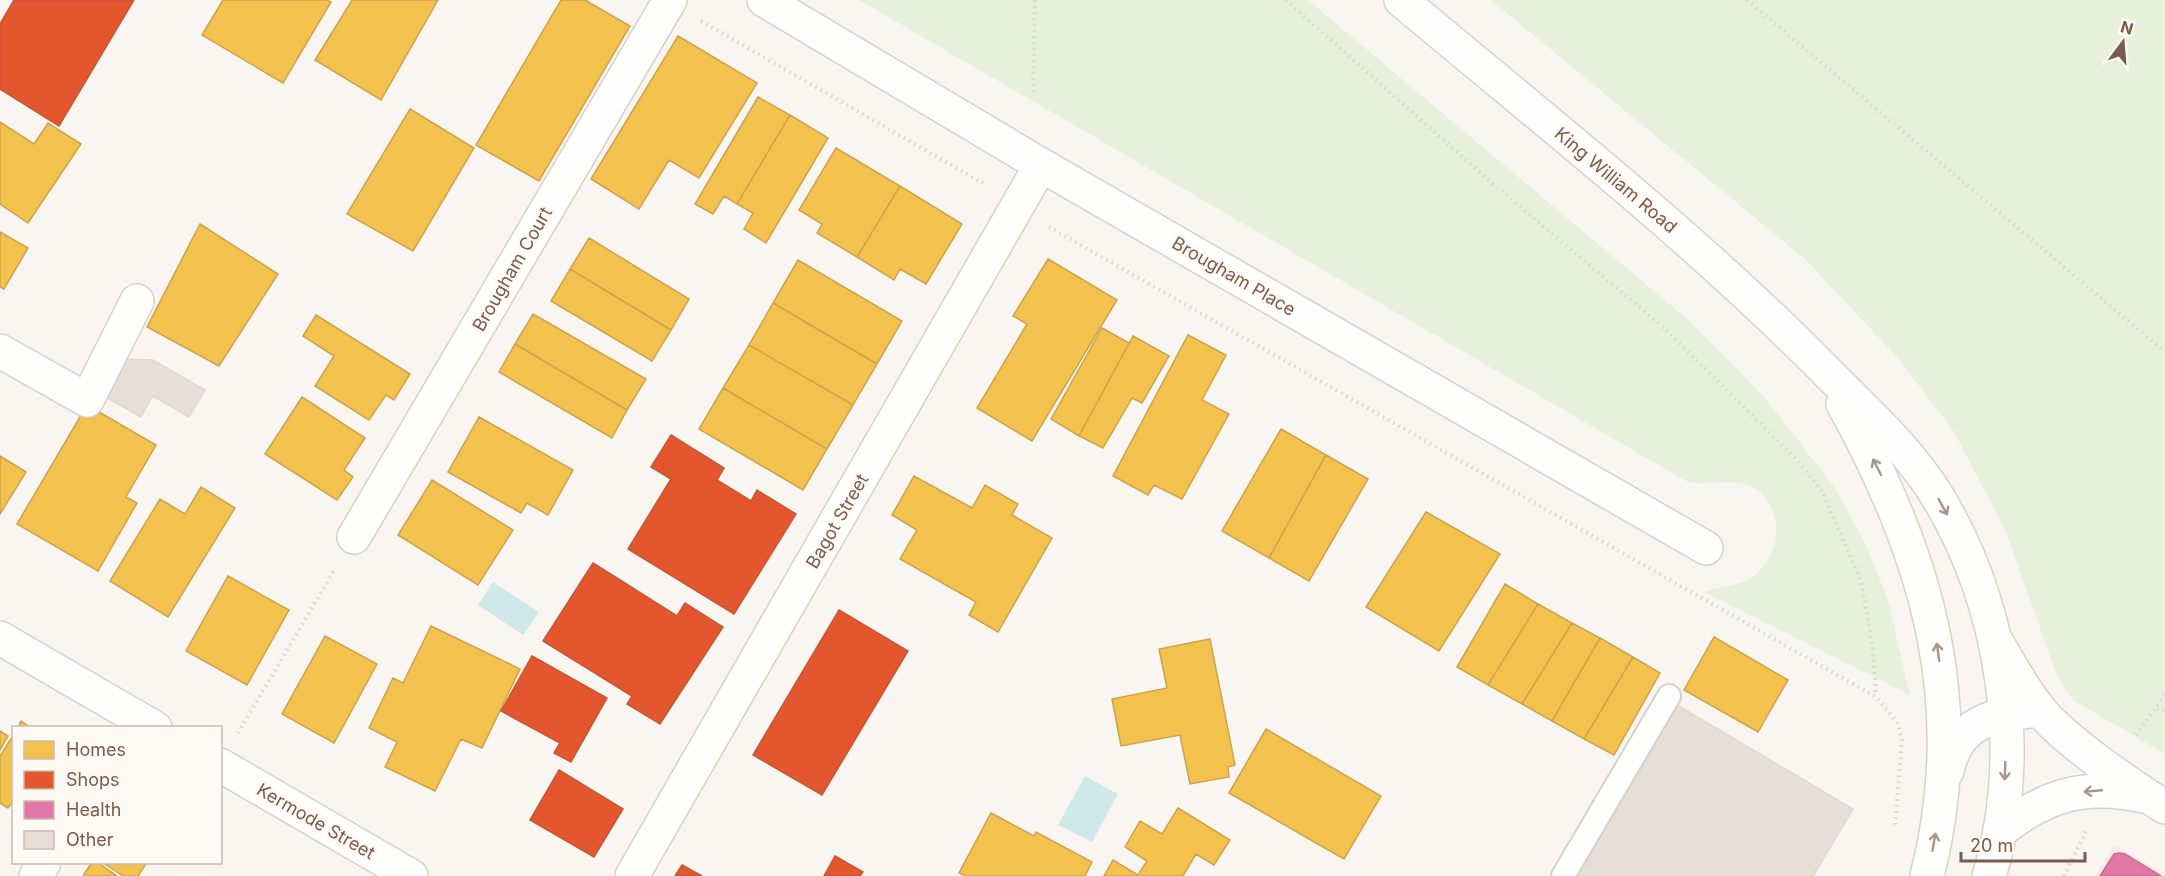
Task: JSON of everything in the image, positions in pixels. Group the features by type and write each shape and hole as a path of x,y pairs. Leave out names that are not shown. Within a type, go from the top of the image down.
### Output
{"street":[{"name":"Brougham Place","path":"764,0 1041,165 1706,548"},
{"name":"King William Road","path":"1401,0 1728,275 1823,368 1896,444 1937,497 1966,553 1993,635 2006,713 2004,791 2000,831 1989,876"},
{"name":"Brougham Court","path":"354,537 669,1"},
{"name":"Bagot Street","path":"632,876 1041,165"},
{"path":"0,351 87,400 137,301"},
{"name":"King William Road","path":"1823,368 1885,484 1907,538 1938,650 1943,710 1943,766 1940,808 1927,876"},
{"path":"1993,635 2040,710 2064,733 2158,802"},
{"path":"0,638 137,723"},
{"path":"1940,808 1948,763 1957,744 1975,725 2006,713 2040,710"},
{"name":"Kermode Street","path":"226,754 411,876"},
{"path":"2000,831 2029,809 2062,795 2106,790 2158,802"}],"lane":[{"path":"1563,876 1669,696"}],"path":[{"path":"1033,92 1035,0"},
{"path":"1286,0 1493,184 1664,328 1794,457 1822,491 1861,581 1873,648 1876,697"},
{"path":"1747,0 2165,352"},
{"path":"669,1 984,183 1017,208 1876,697 1897,722 1902,739 1894,830"},
{"path":"226,754 354,537"},
{"path":"2136,735 2165,695"},
{"path":"2157,709 2165,711"},
{"path":"2064,876 2089,825"}],"shaded area":[{"path":"2114,845 2165,874 2165,876 2095,876"}],"green space":[{"path":"859,0 1308,0 1686,318 1766,399 1835,488 1864,541 1887,597 1910,695 1704,592 1748,580 1767,562 1773,550 1776,524 1767,500 1757,490 1740,483 1686,481"},
{"path":"1491,0 2165,0 2165,754 2073,700 2057,676 2006,532 1954,432 1898,358 1806,260"}],"water":[{"path":"493,582 539,612 523,635 478,605"},
{"path":"1085,776 1118,794 1092,842 1058,825"}],"building: Homes":[{"path":"223,0 327,0 331,2 283,83 202,35"},
{"path":"352,0 438,0 381,100 315,60"},
{"path":"561,0 585,0 630,26 539,181 476,145"},
{"path":"678,36 757,83 699,178 669,160 639,209 591,179"},
{"path":"758,97 790,115 737,204 724,196 713,214 695,204"},
{"path":"410,109 474,148 413,251 347,214"},
{"path":"790,115 828,138 766,243 744,229 753,213 737,204"},
{"path":"0,122 34,144 48,123 81,144 28,223 0,204"},
{"path":"836,148 900,186 857,257 817,233 822,224 799,210"},
{"path":"900,186 962,224 926,284 900,269 894,280 857,257"},
{"path":"200,224 278,274 219,366 147,327"},
{"path":"0,232 28,248 4,289 0,287"},
{"path":"589,238 689,299 671,330 570,269"},
{"path":"1048,259 1117,300 1032,441 977,408 1027,324 1013,316"},
{"path":"798,260 902,321 877,364 773,303"},
{"path":"570,269 671,330 652,361 551,301"},
{"path":"773,303 877,364 853,405 749,345"},
{"path":"533,314 646,379 627,410 515,344"},
{"path":"316,315 410,374 394,400 386,395 369,420 315,386 334,356 303,336"},
{"path":"1102,328 1129,343 1079,436 1051,419"},
{"path":"1188,335 1226,355 1202,400 1229,414 1182,499 1154,485 1148,495 1113,476"},
{"path":"1133,336 1169,356 1142,403 1132,398 1103,448 1079,436"},
{"path":"515,344 627,410 612,438 499,372"},
{"path":"749,345 853,405 827,449 723,388"},
{"path":"723,388 827,449 803,490 699,429"},
{"path":"302,397 365,438 344,470 353,477 337,500 265,454"},
{"path":"87,405 156,445 126,497 137,503 98,571 17,524"},
{"path":"479,417 573,470 548,515 527,503 521,513 448,472"},
{"path":"1281,429 1326,455 1269,558 1222,531"},
{"path":"1326,455 1368,479 1309,581 1269,558"},
{"path":"0,456 26,472 0,514"},
{"path":"914,476 972,508 985,485 1018,504 1012,515 1052,538 998,632 969,615 976,602 900,559 917,530 892,515"},
{"path":"432,480 513,530 478,585 398,535"},
{"path":"201,487 235,508 168,617 110,581 160,499 185,514"},
{"path":"1426,512 1500,554 1439,651 1366,607"},
{"path":"228,576 289,610 247,685 186,651"},
{"path":"1505,584 1538,604 1488,685 1457,667"},
{"path":"1538,604 1572,623 1522,704 1488,685"},
{"path":"1572,623 1600,638 1552,721 1522,704"},
{"path":"431,626 520,669 482,748 461,739 435,791 385,767 397,742 369,728 393,678 403,683"},
{"path":"325,636 377,664 334,743 282,714"},
{"path":"1714,637 1788,680 1758,732 1684,690"},
{"path":"1600,638 1633,657 1584,739 1552,721"},
{"path":"1210,639 1235,765 1228,767 1229,777 1190,784 1180,735 1121,746 1112,699 1167,688 1159,649"},
{"path":"1633,657 1660,673 1614,755 1584,739"},
{"path":"21,721 28,726 19,726"},
{"path":"1266,729 1381,796 1344,859 1229,793"},
{"path":"0,731 8,736 0,750"},
{"path":"12,737 12,803 8,808 0,803 0,756"},
{"path":"1178,808 1230,840 1214,865 1196,854 1183,876 1104,876 1113,860 1138,875 1147,861 1125,847 1140,821 1162,834"},
{"path":"991,813 1034,836 1036,832 1092,862 1085,876 965,876 959,873"},
{"path":"91,864 100,864 117,876 83,876"},
{"path":"105,864 146,864 138,876 123,876"}],"building: Shops":[{"path":"14,0 134,0 59,126 0,89 0,24"},
{"path":"671,435 724,468 717,480 751,501 757,490 796,514 734,614 628,549 671,479 651,467"},
{"path":"593,563 677,616 685,603 723,627 660,724 627,704 632,696 543,641"},
{"path":"839,610 908,651 822,795 753,755"},
{"path":"532,656 607,698 571,762 554,753 560,743 501,711"},
{"path":"559,770 623,809 594,857 530,820"},
{"path":"835,856 863,872 860,876 824,876"},
{"path":"682,865 702,876 675,876"}],"building: Health":[{"path":"2114,854 2125,854 2161,876 2100,876"}],"building: Other":[{"path":"118,359 153,360 205,390 189,417 153,396 141,417 98,393"},
{"path":"1677,705 1853,809 1813,876 1575,876"}]}
